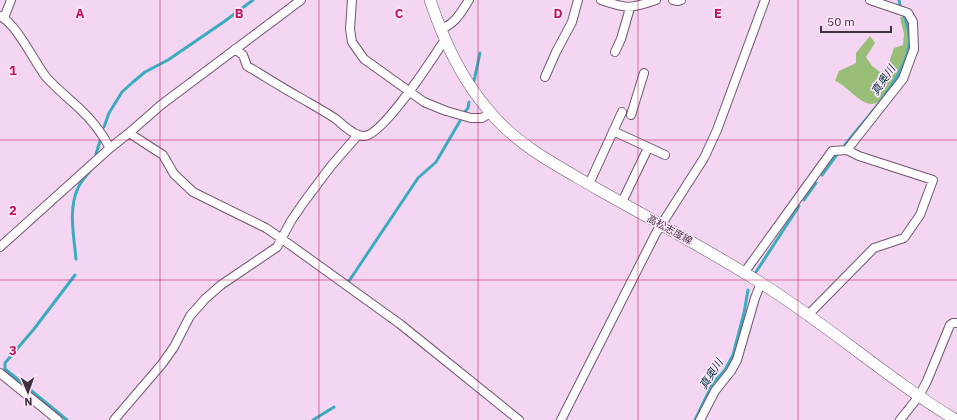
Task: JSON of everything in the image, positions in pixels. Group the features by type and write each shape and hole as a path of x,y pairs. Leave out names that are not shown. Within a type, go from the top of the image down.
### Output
{"main road":[{"name":"高松志度線","path":"430,0 445,41 470,87 490,113 526,146 761,283 808,314 919,396 956,420"}],"street":[{"path":"12,0 2,17 35,58 46,76 79,108 105,139 110,148"},
{"path":"0,247 110,148 161,105 301,0"},
{"path":"352,0 350,29 352,42 364,59 424,102 466,117 482,118 490,113"},
{"path":"440,29 447,27 457,19 469,0"},
{"path":"545,77 572,22 578,0"},
{"path":"601,0 618,6 630,8 656,0"},
{"path":"673,0 678,2 681,0"},
{"path":"561,420 661,224 704,158 717,130 765,0"},
{"path":"846,150 903,79 914,49 915,40 913,22 908,13 870,0"},
{"path":"615,52 621,39 630,8"},
{"path":"235,49 243,56 247,66 334,118 358,136 365,136 372,134 410,91 445,41"},
{"path":"631,115 644,73"},
{"path":"589,184 622,112"},
{"path":"614,131 665,156"},
{"path":"129,133 163,156 174,174 193,192 266,228 282,239 400,324 519,420"},
{"path":"114,420 162,364 174,347 190,316 205,300 221,285 277,247 291,221 326,172 358,136"},
{"path":"622,202 648,148"},
{"path":"744,273 832,151 846,150 859,156 933,180 920,215 904,238 874,248 808,314"},
{"path":"700,420 715,391 731,371 737,360 755,298 761,283"},
{"path":"900,420 919,396 927,381 950,325 953,322 957,323"},
{"path":"0,372 58,420"}],"green space":[{"path":"907,16 912,36 912,45 909,56 897,82 884,98 878,103 866,103 840,83 835,81 839,71 856,63 856,53 870,36 875,43 866,57 872,66 881,73 887,68 894,48 903,45 904,34 900,17"}],"waterway":[{"path":"104,127 109,113 122,92 133,82 145,72 168,60 253,0"},
{"name":"真奥川","path":"899,0 900,6"},
{"name":"真奥川","path":"845,145 883,98 900,71 906,58 909,38 904,15"},
{"path":"474,81 480,53"},
{"path":"464,113 468,108 469,102"},
{"path":"349,281 418,178 436,162 460,121"},
{"path":"96,154 100,141"},
{"name":"真奥川","path":"822,175 838,153"},
{"path":"76,259 72,223 73,205 79,185 91,170"},
{"name":"真奥川","path":"804,200 816,183"},
{"name":"真奥川","path":"756,272 799,206"},
{"path":"67,420 5,369 5,363 34,329 75,275"},
{"name":"真奥川","path":"695,420 713,383 725,370 733,355 744,313 748,290"},
{"path":"313,420 334,407"}]}
